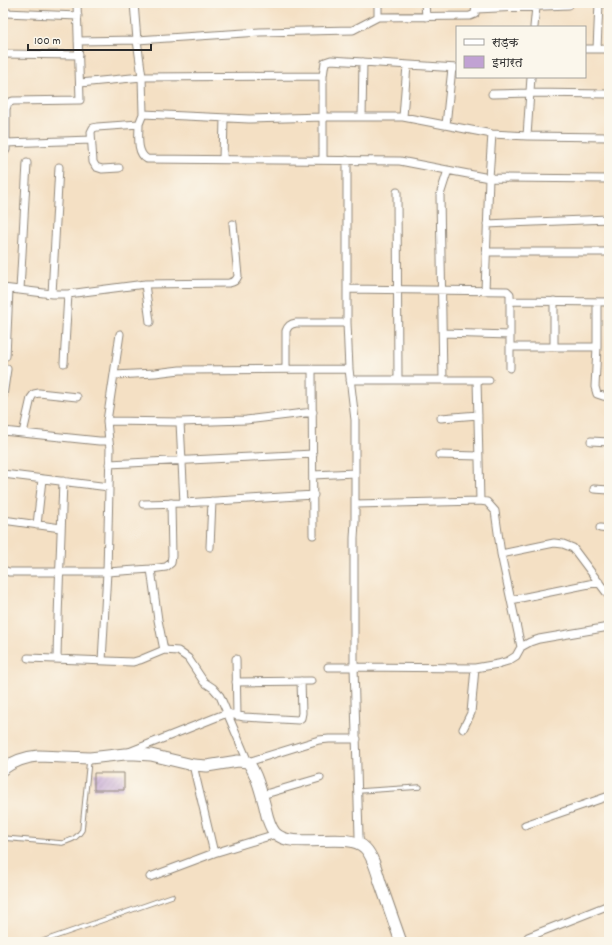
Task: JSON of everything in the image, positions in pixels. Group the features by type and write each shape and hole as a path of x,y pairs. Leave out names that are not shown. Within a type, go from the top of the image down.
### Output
{"street":[{"path":"3,153 6,150 6,109 8,103 13,101 80,100 77,3"},
{"path":"134,3 142,77 143,114 139,124 140,150 143,156 147,159 400,161 489,178 609,180"},
{"path":"378,3 378,17"},
{"path":"425,3 426,17"},
{"path":"597,49 599,3"},
{"path":"78,41 137,40 260,32 353,30 378,17 470,16 475,14 476,6 536,7 569,5"},
{"path":"534,26 536,7"},
{"path":"5,13 78,16"},
{"path":"586,49 609,49"},
{"path":"3,54 79,55"},
{"path":"323,160 324,62 331,60 454,68 446,125"},
{"path":"362,117 363,62"},
{"path":"403,117 407,65"},
{"path":"80,83 142,77 323,76"},
{"path":"527,136 531,78"},
{"path":"492,94 609,94"},
{"path":"143,114 249,119 403,117 492,134 609,137"},
{"path":"223,159 224,118"},
{"path":"119,168 102,169 96,167 93,162 91,132 93,128 98,127 139,124"},
{"path":"485,291 492,134"},
{"path":"6,143 91,140"},
{"path":"347,160 347,323 349,369 355,420 354,666 360,844"},
{"path":"20,290 27,162"},
{"path":"52,294 59,167"},
{"path":"443,380 440,195 448,170"},
{"path":"397,192 398,379"},
{"path":"488,224 609,220"},
{"path":"6,356 6,289 52,294 68,294 145,284 234,282 237,280 238,276 233,224"},
{"path":"486,252 609,252"},
{"path":"145,284 150,322"},
{"path":"347,289 507,291 510,294 510,368"},
{"path":"64,363 68,294"},
{"path":"510,301 609,302"},
{"path":"554,301 554,347"},
{"path":"597,302 595,387 597,394 609,397"},
{"path":"286,369 286,331 288,326 296,323 347,323"},
{"path":"442,333 510,335"},
{"path":"102,661 107,572 110,464 107,420 120,334"},
{"path":"510,347 597,347"},
{"path":"3,396 7,369"},
{"path":"312,369 314,495 313,535"},
{"path":"114,375 180,370 349,369"},
{"path":"350,380 489,380"},
{"path":"477,380 480,501"},
{"path":"23,434 31,398 34,394 39,393 77,398"},
{"path":"107,420 180,422 246,420 313,412"},
{"path":"441,418 478,415"},
{"path":"180,422 184,503"},
{"path":"3,431 109,441"},
{"path":"591,441 609,442"},
{"path":"110,464 313,454"},
{"path":"439,455 479,456"},
{"path":"313,475 355,473"},
{"path":"3,474 109,487"},
{"path":"37,525 42,479"},
{"path":"57,659 63,481"},
{"path":"594,489 609,490"},
{"path":"143,504 314,495"},
{"path":"210,548 212,501"},
{"path":"355,504 487,502 495,511 501,554 521,648"},
{"path":"3,570 9,572 107,572 166,567 171,563 172,556 171,503"},
{"path":"3,520 62,528"},
{"path":"600,528 609,529"},
{"path":"501,554 554,543 563,544 572,548 609,596"},
{"path":"152,569 158,620 164,650"},
{"path":"511,600 599,582"},
{"path":"328,667 475,668 508,661 516,656 521,648 530,642 539,639 609,627"},
{"path":"28,658 133,662 164,650 178,651 188,658 204,682 213,688 220,696 248,762 253,770 271,828 276,834 293,840 341,841 360,844 366,849 375,868 401,942"},
{"path":"236,659 237,716"},
{"path":"463,729 471,713 475,668"},
{"path":"236,682 311,681"},
{"path":"125,754 227,713 244,717 298,720 301,718 302,713 301,682"},
{"path":"3,769 20,759 30,756 90,758 125,754 151,755 193,765 207,766 238,761 248,762 319,740 357,739"},
{"path":"193,765 214,853"},
{"path":"262,795 320,778"},
{"path":"525,825 609,796"},
{"path":"150,877 214,853 276,834"},
{"path":"528,937 609,906"}],"lane":[{"path":"3,838 62,843 77,838 82,830 90,758"},
{"path":"358,791 420,787"},
{"path":"40,942 172,896"}],"building":[{"path":"94,773 124,773 124,790 94,790"}]}
